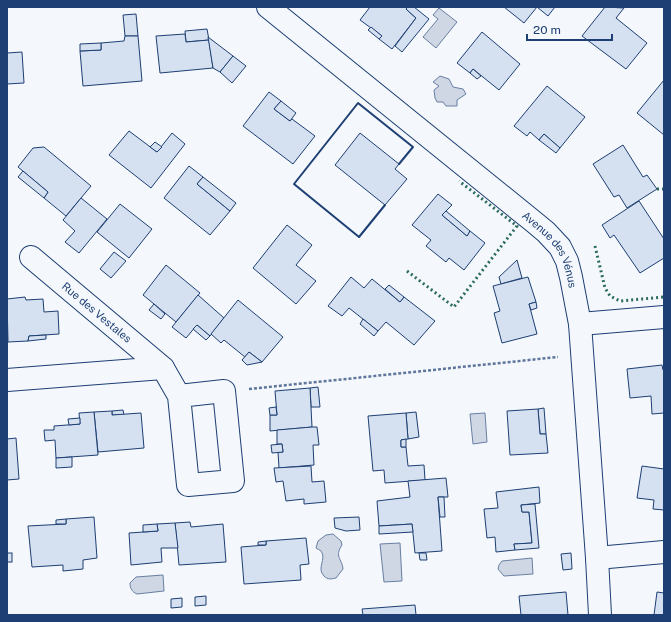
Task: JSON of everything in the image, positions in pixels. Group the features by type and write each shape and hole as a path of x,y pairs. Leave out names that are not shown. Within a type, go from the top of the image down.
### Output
{"street":[{"name":"Avenue des Vénus","path":"268,7 546,232 560,247 567,261 580,324 600,615"},
{"name":"Rue des Vestales","path":"30,257 163,368 179,396 188,485 232,481 224,391"},
{"path":"580,324 664,317"},
{"path":"7,380 163,368"},
{"path":"179,396 224,391"},
{"path":"597,558 664,552"}],"path":[{"path":"224,391 582,354"}],"shaded area":[{"path":"439,8 457,22 436,48 423,37 438,19 433,15"},
{"path":"440,76 449,79 453,87 463,89 466,94 457,100 457,106 446,106 443,102 437,102 434,90 439,86 433,82"},
{"path":"485,413 487,442 473,444 470,414"},
{"path":"333,534 341,541 342,545 339,555 343,569 336,578 333,579 327,578 322,573 321,567 323,554 316,548 318,541 326,535"},
{"path":"400,543 402,581 384,582 380,544"},
{"path":"532,558 533,574 504,576 498,569 502,561"},
{"path":"163,575 164,591 137,594 131,588 130,583 136,577"}],"building":[{"path":"370,7 408,7 406,9 416,18 392,49 379,39 382,36 360,20"},
{"path":"408,7 414,7 429,19 402,52 395,46 416,18 406,9"},
{"path":"504,7 537,7 524,23"},
{"path":"537,7 555,7 548,16"},
{"path":"605,7 624,8 616,18 647,43 626,69 582,36"},
{"path":"136,14 138,36 125,36 123,15"},
{"path":"371,27 382,36 379,39 368,30"},
{"path":"207,29 209,40 186,42 185,31"},
{"path":"482,32 520,64 499,90 473,69 470,73 457,63"},
{"path":"185,34 186,42 209,40 213,68 160,73 156,36"},
{"path":"125,36 138,36 142,81 83,86 80,51 101,50 101,43 124,41"},
{"path":"208,37 233,56 220,72 213,68"},
{"path":"101,43 101,50 80,51 80,44"},
{"path":"22,52 24,83 7,84 7,53"},
{"path":"233,56 246,66 232,83 220,72"},
{"path":"473,69 481,76 477,79 470,73"},
{"path":"664,80 664,135 637,113"},
{"path":"547,86 585,117 560,148 544,134 539,140 530,132 527,136 514,126"},
{"path":"269,92 281,101 274,109 290,121 292,119 315,136 293,164 243,126"},
{"path":"281,101 296,113 290,121 274,109"},
{"path":"129,131 157,152 172,133 185,144 151,188 109,155"},
{"path":"360,133 399,164 395,169 407,179 385,205 335,165"},
{"path":"544,134 560,148 556,153 539,140"},
{"path":"155,142 162,147 157,152 150,147"},
{"path":"623,145 643,177 647,175 657,189 627,208 619,195 614,197 593,164"},
{"path":"44,147 91,186 66,216 44,198 48,192 18,167 33,148"},
{"path":"189,166 203,177 197,184 230,211 210,235 164,198"},
{"path":"23,171 48,192 44,198 18,177"},
{"path":"203,177 236,203 230,211 197,184"},
{"path":"438,194 452,205 442,215 467,236 470,231 485,243 464,270 449,258 446,262 426,246 431,240 412,225"},
{"path":"81,198 107,219 79,253 65,242 75,231 63,220"},
{"path":"639,201 664,239 664,258 640,273 614,235 610,238 602,225"},
{"path":"120,204 152,229 129,258 97,232"},
{"path":"446,211 470,231 467,236 442,215"},
{"path":"287,225 312,245 296,265 316,281 296,304 253,268"},
{"path":"114,252 126,261 111,278 100,269"},
{"path":"517,260 522,278 501,284 499,277"},
{"path":"166,265 200,293 176,322 143,295"},
{"path":"351,277 364,288 372,279 400,302 404,297 435,321 414,345 386,322 378,331 349,308 342,316 328,306"},
{"path":"528,277 536,302 529,304 537,334 502,343 494,313 500,311 493,286"},
{"path":"389,285 404,297 400,302 385,289"},
{"path":"198,295 224,318 210,336 197,325 186,338 172,327"},
{"path":"25,297 26,300 43,299 44,312 58,311 59,334 29,336 28,341 8,342 7,299"},
{"path":"238,300 283,337 262,362 249,352 245,357 224,340 221,343 211,334"},
{"path":"536,302 537,308 531,310 529,304"},
{"path":"154,304 165,314 161,319 149,310"},
{"path":"363,319 378,331 374,336 360,324"},
{"path":"197,325 210,336 206,340 193,329"},
{"path":"46,335 46,339 28,341 29,336"},
{"path":"249,352 262,362 247,365 242,360"},
{"path":"662,365 663,370 664,369 664,413 652,414 651,396 630,398 627,369"},
{"path":"318,387 320,407 311,407 310,388"},
{"path":"310,388 312,427 270,431 270,415 277,415 275,391"},
{"path":"276,407 277,415 270,415 269,408"},
{"path":"544,408 546,434 540,434 538,409"},
{"path":"538,409 540,434 546,434 548,453 510,455 507,411"},
{"path":"123,410 124,415 112,415 112,411"},
{"path":"112,411 112,415 141,413 144,448 98,452 94,412"},
{"path":"94,412 98,455 56,458 55,440 45,441 44,430 54,430 54,426 80,424 79,413"},
{"path":"416,412 419,437 408,439 406,413"},
{"path":"406,413 408,439 401,440 401,447 406,447 408,466 424,465 425,480 385,483 384,470 373,471 368,416"},
{"path":"80,418 80,424 69,425 68,419"},
{"path":"317,427 319,445 313,445 314,465 279,468 278,452 283,452 282,444 277,444 277,430"},
{"path":"16,438 19,479 7,480 7,439"},
{"path":"406,439 406,447 401,447 401,440"},
{"path":"282,444 283,452 272,453 271,445"},
{"path":"72,457 72,467 56,468 56,458"},
{"path":"311,466 312,482 324,481 326,502 304,504 304,499 286,501 283,481 276,482 274,468"},
{"path":"642,466 664,469 664,510 653,509 654,500 637,498"},
{"path":"446,478 448,497 438,497 442,551 415,553 412,524 379,526 377,501 410,497 408,481"},
{"path":"539,487 540,503 521,505 522,512 529,512 532,543 514,544 515,550 496,552 495,537 487,538 484,509 498,508 496,492"},
{"path":"438,497 444,497 445,517 440,517"},
{"path":"535,504 539,548 515,550 514,544 532,543 529,512 522,512 521,505"},
{"path":"94,517 97,558 83,560 83,569 63,571 63,565 32,567 28,526 66,524 66,519"},
{"path":"359,517 360,530 346,531 335,528 334,518"},
{"path":"66,519 66,524 56,524 56,520"},
{"path":"190,522 191,527 223,524 226,562 179,565 175,523"},
{"path":"175,523 178,548 161,548 162,562 131,565 129,533 158,531 157,524"},
{"path":"157,524 158,531 143,532 143,525"},
{"path":"412,524 413,532 379,534 379,526"},
{"path":"306,538 309,564 300,565 301,580 244,584 241,547 266,545 266,541"},
{"path":"266,541 266,545 258,545 258,542"},
{"path":"7,553 12,553 12,562 7,562"},
{"path":"419,553 426,553 427,560 420,560"},
{"path":"571,553 572,569 563,570 561,554"},
{"path":"566,592 568,615 521,615 519,596"},
{"path":"657,592 664,593 664,615 654,615"},
{"path":"206,596 206,605 195,606 195,597"},
{"path":"182,598 182,607 171,608 171,599"},
{"path":"415,605 416,615 363,615 362,609"}],"hedge":[{"path":"407,271 454,307 517,226 459,181"},
{"path":"657,189 664,189"},
{"path":"595,246 605,288 610,296 620,301 664,297"}],"wall":[{"path":"385,205 359,237 294,184 358,103 413,147 399,164"}]}
